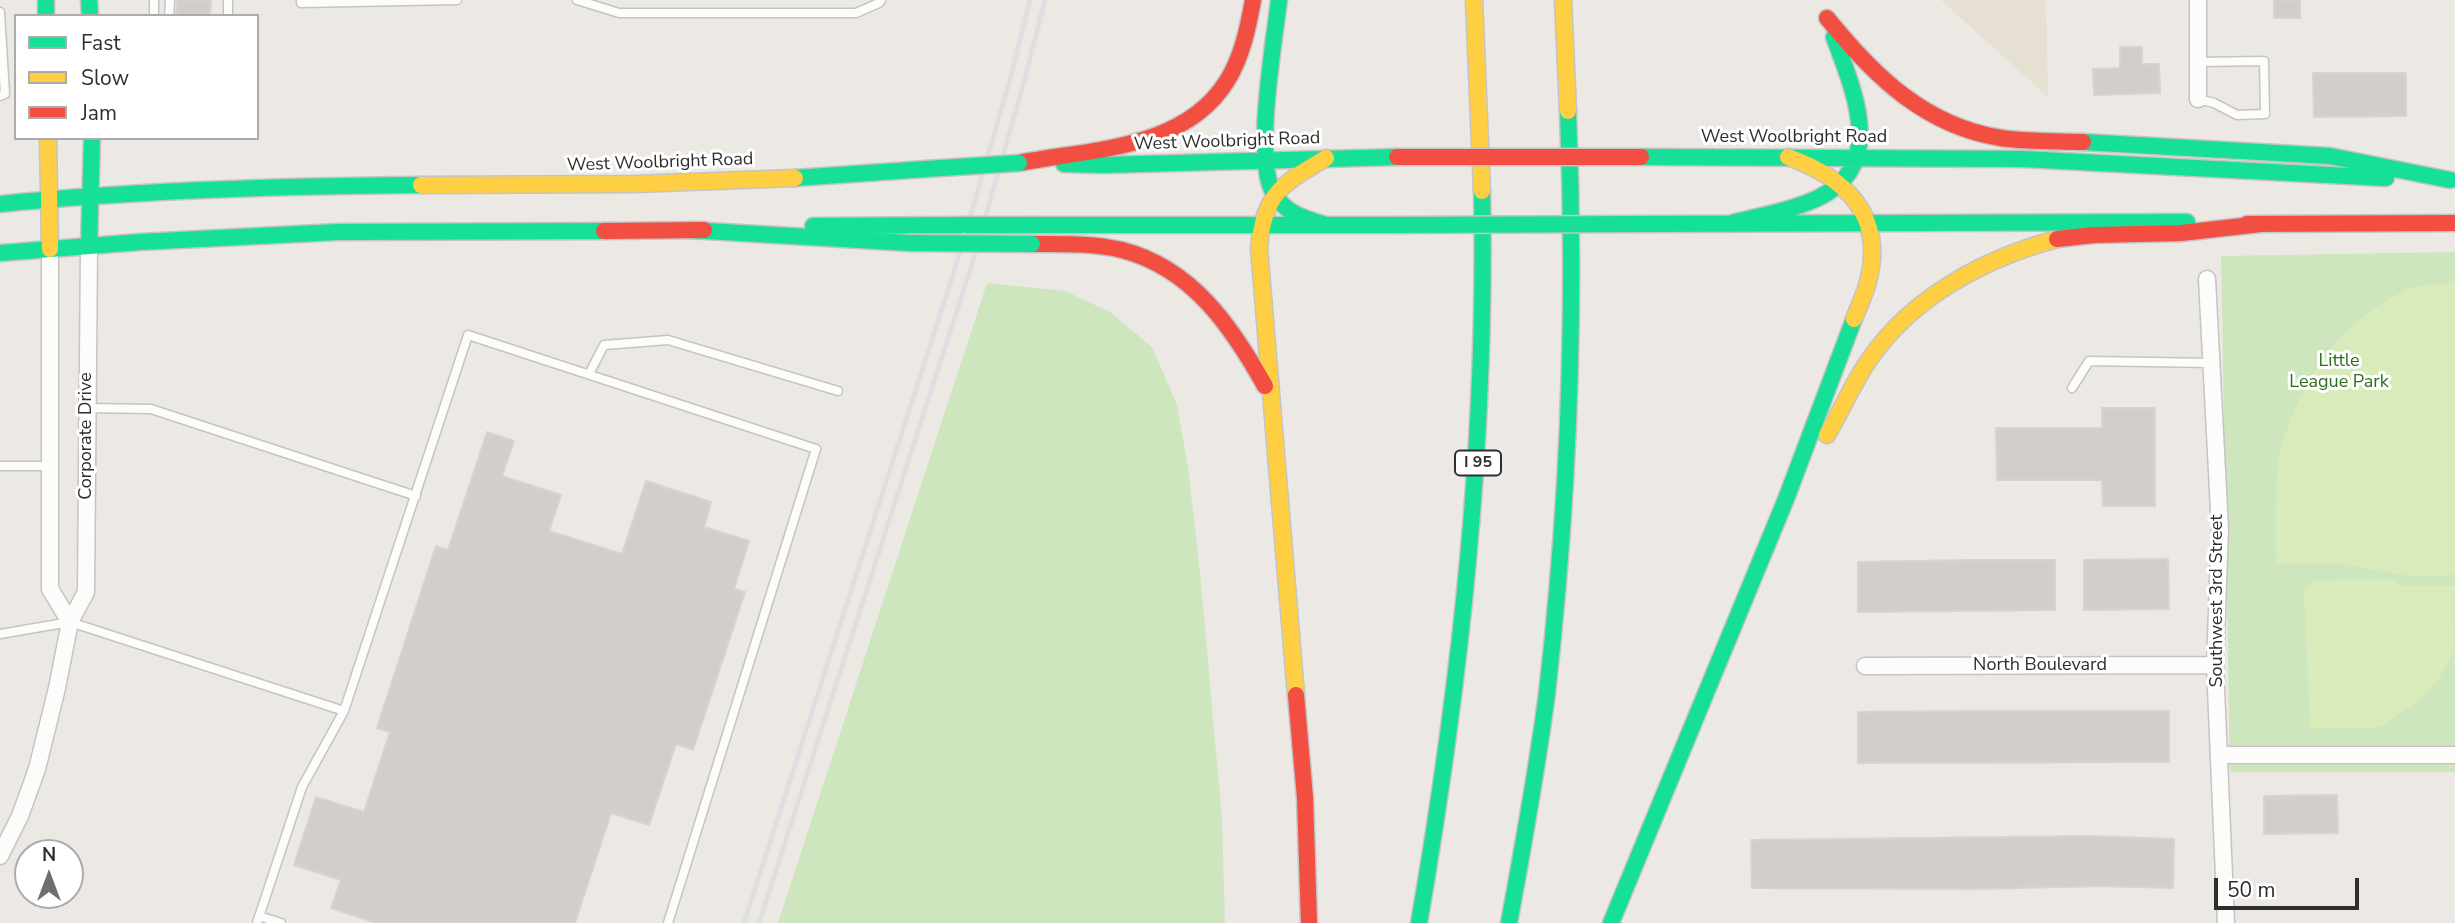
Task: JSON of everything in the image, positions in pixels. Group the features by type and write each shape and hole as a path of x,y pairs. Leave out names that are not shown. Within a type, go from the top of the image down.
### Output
{"main road":[{"path":"1057,160 1150,140 1196,115 1221,90 1233,68 1242,46 1253,0"},
{"path":"1279,0 1263,159 1268,184 1278,202 1298,217 1311,223 1326,225"},
{"name":"I 95","path":"1419,923 1450,744 1467,604 1478,466 1484,255 1474,0"},
{"path":"1509,923 1524,843 1544,704 1559,564 1569,423 1571,193 1563,0"},
{"path":"1732,223 1823,195 1841,182 1854,167 1859,156 1862,135 1858,110 1821,0"},
{"path":"1827,18 1853,50 1892,89 1925,113 1974,132 2003,138 2330,156 2453,180"},
{"path":"48,140 50,249"},
{"path":"89,246 92,140"},
{"name":"West Woolbright Road","path":"0,205 90,195 287,187 666,184 1057,160 1104,165 1397,157 1859,156 2023,159 2453,180"},
{"path":"1611,923 1786,499 1869,279 1872,251 1866,223 1854,198 1841,182 1819,167 1788,157"},
{"path":"1309,923 1306,798 1259,254 1261,225 1273,194 1281,185 1325,158"},
{"path":"0,253 338,232 690,230 834,225 2156,221 2261,224 2455,223"},
{"path":"1786,499 1877,348 1910,314 1955,281 2000,259 2057,239 2157,235 2261,224"},
{"path":"690,230 910,243 1092,245 1108,248 1145,259 1182,278 1210,302 1247,352 1271,398"}],"street":[{"path":"2198,0 2199,99"},
{"name":"Corporate Drive","path":"0,856 20,816 37,769 70,622 86,592 89,246"},
{"name":"Corporate Drive","path":"50,249 50,589 70,622"},
{"name":"Southwest 3rd Street","path":"2207,279 2220,529 2215,665 2226,923"},
{"name":"North Boulevard","path":"1865,666 2215,665"},
{"path":"2220,755 2455,755"}],"lane":[{"path":"301,0 301,3 457,0"},
{"path":"577,0 619,13 856,13 881,0"},
{"path":"0,12 5,94 0,96"},
{"path":"2198,62 2264,61 2265,114 2237,115 2214,103 2199,99"},
{"path":"281,923 258,920 302,787 344,711 468,335 816,449 668,923"},
{"path":"589,374 604,345 668,340 838,391"},
{"path":"2072,388 2089,361 2212,363"},
{"path":"88,408 151,409 416,496"},
{"path":"0,466 50,466"},
{"path":"0,634 70,622 344,711"}],"shaded area":[{"path":"1941,0 2046,0 2048,97"}],"green space":[{"name":"Little League Park","path":"2455,252 2455,772 2230,772 2221,256"},
{"path":"2455,282 2455,575 2409,576 2342,564 2276,563 2279,454 2312,375 2345,333 2387,300 2413,287"},
{"path":"987,283 1065,291 1110,312 1152,347 1177,405 1188,468 1200,572 1222,819 1225,923 778,923"},
{"path":"2391,579 2403,586 2455,586 2454,651 2439,679 2420,700 2380,727 2310,729 2304,590 2315,580"}],"building":[{"path":"177,0 211,0 210,14 176,14"},
{"path":"2274,0 2300,0 2300,18 2274,18"},
{"path":"2120,47 2142,47 2142,64 2159,64 2160,93 2094,95 2093,69 2120,68"},
{"path":"2313,73 2406,73 2406,116 2314,117"},
{"path":"2102,408 2155,408 2155,506 2103,506 2102,480 1997,480 1996,428 2102,428"},
{"path":"487,432 514,441 502,476 561,495 549,531 622,554 646,481 711,502 704,527 749,541 734,589 745,592 693,750 676,744 649,825 611,813 575,923 376,923 331,908 341,880 294,865 316,797 364,812 390,732 377,728 436,546 448,550"},
{"path":"2168,559 2169,609 2084,610 2084,560"},
{"path":"2055,560 2055,610 1858,612 1858,562"},
{"path":"2169,711 2169,762 1858,763 1858,712"},
{"path":"2337,795 2338,833 2264,834 2264,796"},
{"path":"2089,836 2174,839 2173,888 1752,888 1751,840"}],"railway":[{"path":"744,923 957,262 1030,0"},
{"path":"759,923 972,264 1045,0"}],"traffic: fast":[{"path":"46,0 46,14"},
{"path":"89,0 90,14"},
{"path":"1279,0 1265,127 1268,175 1273,192 1283,205 1303,217 1326,225"},
{"path":"1732,223 1816,199 1838,185 1852,168 1859,148 1856,104 1834,37"},
{"path":"1509,923 1543,722 1561,548 1571,330 1568,111"},
{"path":"89,246 92,140"},
{"path":"2083,142 2330,156 2450,180"},
{"path":"1064,164 1397,157"},
{"path":"1641,157 2023,159 2386,178"},
{"path":"926,169 1019,163"},
{"path":"795,178 926,169"},
{"path":"0,204 210,190 421,185"},
{"path":"1419,923 1447,741 1468,558 1480,375 1482,191"},
{"path":"1640,224 2187,222"},
{"path":"1399,225 1640,224"},
{"path":"813,226 965,225"},
{"path":"965,225 1033,225"},
{"path":"1033,225 1399,225"},
{"path":"690,230 910,243"},
{"path":"0,253 140,242 338,232 604,231"},
{"path":"910,243 1032,244"},
{"path":"1611,923 1786,499 1854,319"}],"traffic: slow":[{"path":"1474,0 1482,191"},
{"path":"1563,0 1568,111"},
{"path":"48,140 50,249"},
{"path":"1788,157 1808,165 1842,187 1865,217 1871,235 1872,255 1868,283 1854,319"},
{"path":"1296,695 1259,248 1265,214 1278,192 1298,175 1326,158"},
{"path":"421,185 635,184 795,178"},
{"path":"1827,435 1869,360 1886,337 1906,317 1928,299 1977,269 2003,257 2057,239"}],"traffic: jam":[{"path":"1019,163 1134,143 1161,134 1186,121 1209,104 1232,72 1244,42 1253,0"},
{"path":"1827,18 1863,60 1883,78 1925,110 1948,122 2001,138 2083,142"},
{"path":"1397,157 1641,157"},
{"path":"2247,224 2455,223"},
{"path":"2057,239 2094,235 2181,233 2261,224"},
{"path":"604,231 704,230"},
{"path":"1032,244 1077,244 1122,250 1169,271 1189,285 1224,322 1265,386"},
{"path":"1296,695 1305,798 1309,923"}]}
